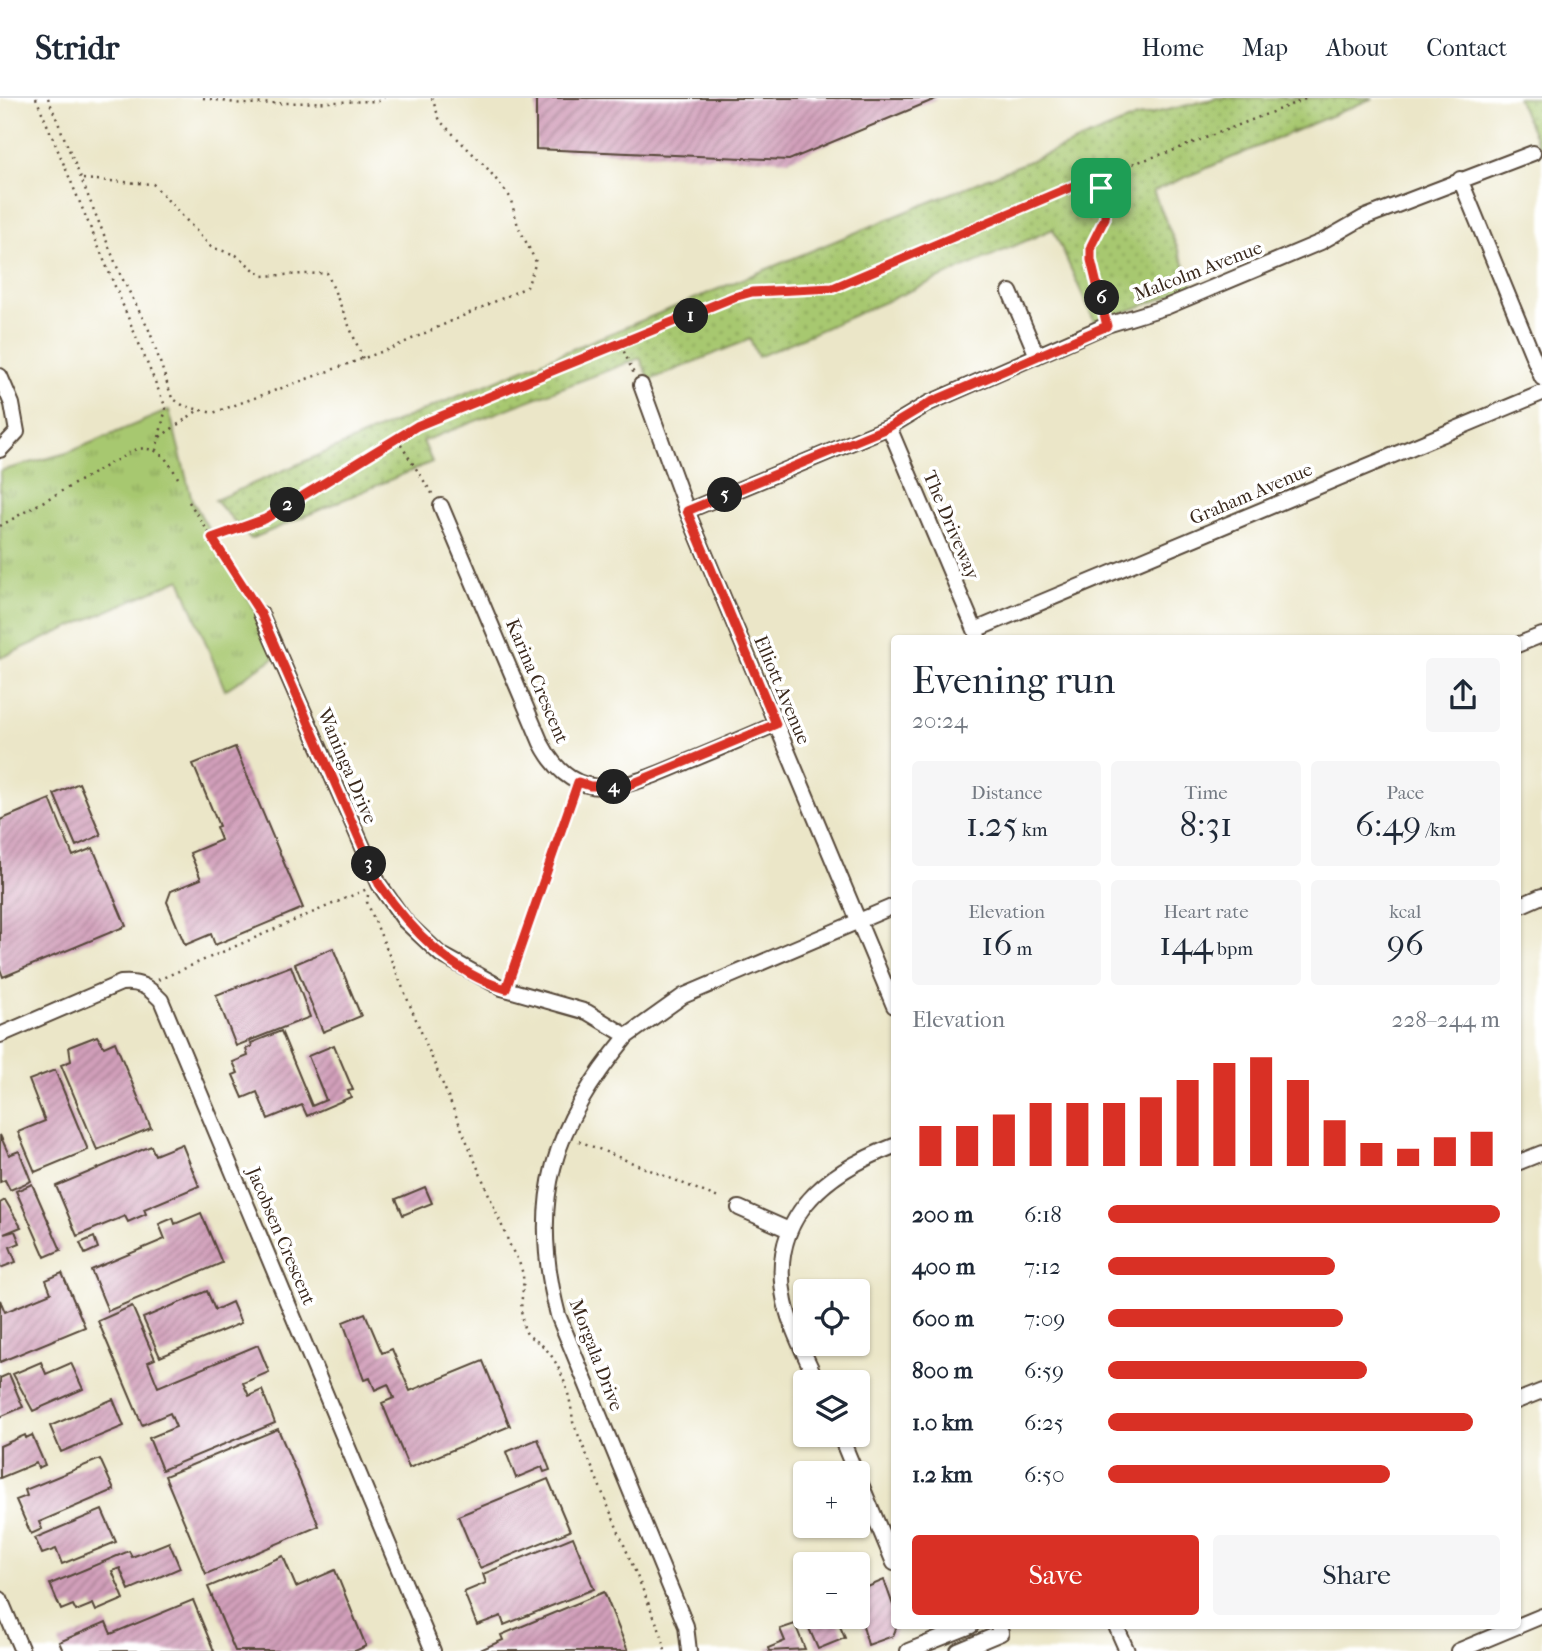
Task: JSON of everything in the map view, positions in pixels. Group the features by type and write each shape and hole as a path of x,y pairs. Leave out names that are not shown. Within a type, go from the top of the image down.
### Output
{"street":[{"name":"Malcolm Avenue","path":"687,511 889,427 929,403 1107,326 1166,307 1296,253 1363,218 1533,153"},
{"path":"1460,179 1542,378"},
{"path":"1010,292 1037,356"},
{"path":"0,376 12,404 17,432 0,450"},
{"name":"Elliott Avenue","path":"640,385 687,511 891,999"},
{"name":"Graham Avenue","path":"976,634 1542,393"},
{"name":"The Driveway","path":"889,427 976,634"},
{"name":"Karina Crescent","path":"441,506 541,743 559,771 578,782"},
{"name":"Waninga Drive","path":"261,614 379,884 405,921 440,954 506,989 587,1012 627,1036"},
{"path":"1521,643 1542,635"},
{"path":"578,782 590,786 627,786 776,724"},
{"path":"1521,905 1542,897"},
{"path":"627,1036 684,996 891,907"},
{"path":"0,1035 121,983 136,981 146,985"},
{"name":"Jacobsen Crescent","path":"146,985 160,1000 168,1018 433,1651"},
{"name":"Morgala Drive","path":"627,1036 584,1091 560,1142 548,1188 547,1261 558,1315 687,1626 689,1651"},
{"path":"812,1370 785,1302 782,1272 789,1230 803,1205 816,1192 855,1163 891,1147"},
{"path":"1521,1162 1541,1158"},
{"path":"739,1208 789,1230"},
{"path":"1521,1399 1542,1391"},
{"path":"870,1506 891,1556"},
{"path":"0,1599 22,1651"},
{"path":"1521,1625 1542,1616"},
{"path":"908,1651 942,1645 966,1629"},
{"path":"958,1651 1001,1633 999,1629"},
{"path":"1117,1629 1127,1651"},
{"path":"1458,1651 1511,1629"}],"path":[{"path":"36,98 166,408 156,450"},
{"path":"48,98 120,274 154,342 173,398 197,411 213,413 362,359 527,287 536,262 518,226 510,197 487,168 440,121 432,98"},
{"path":"203,98 242,104 379,101 384,98"},
{"path":"212,538 265,519 417,426 752,292 833,288 1097,176 1172,151 1308,98"},
{"path":"1097,176 1105,203 1105,218 1091,246 1091,260 1107,326"},
{"path":"83,179 153,184 211,247 236,255 262,276 327,273 362,359"},
{"path":"621,345 640,385"},
{"path":"159,438 197,411"},
{"path":"397,439 441,506"},
{"path":"0,526 136,449 156,450 168,461 178,478"},
{"path":"188,502 261,614"},
{"path":"506,989 578,782"},
{"path":"146,985 369,888 367,902 390,962 512,1250 523,1268 523,1323 530,1340 544,1346 570,1393 573,1422 662,1636 665,1651"},
{"path":"576,1139 721,1199"}],"green space":[{"path":"1217,98 1373,98 1153,191 1194,287 1095,323 1053,229 758,357 750,339 650,380 640,358 423,441 432,462 251,539 215,500 405,418 1134,118"},
{"path":"1517,98 1542,98 1542,153"},
{"path":"169,410 192,500 280,654 225,690 180,579 0,658 0,471 67,453"}],"building":[{"path":"536,98 938,98 789,160 536,149"},
{"path":"235,747 303,908 215,945 211,934 185,945 167,902 171,891 201,879 190,853 221,840 216,827 219,826 193,764"},
{"path":"79,783 101,835 76,846 54,794"},
{"path":"50,799 73,856 93,848 126,926 3,977 0,969 0,820"},
{"path":"333,948 361,1016 323,1032 295,964"},
{"path":"291,966 310,1017 236,1046 216,995"},
{"path":"281,1031 312,1106 326,1100 308,1056 334,1045 353,1090 348,1091 351,1097 307,1116 302,1105 268,1119 257,1092 243,1098 233,1075 238,1073 233,1062 248,1056 246,1049 252,1046 251,1043"},
{"path":"97,1036 104,1047 115,1042 151,1128 97,1150 61,1065 71,1061 69,1047"},
{"path":"55,1070 88,1150 35,1172 18,1132 45,1121 29,1080"},
{"path":"0,1135 9,1155 19,1151 31,1181 10,1190 5,1180 0,1182"},
{"path":"182,1144 199,1186 144,1209 146,1214 128,1222 125,1216 77,1236 56,1186 151,1146 155,1155"},
{"path":"32,1184 61,1250 45,1257 16,1191"},
{"path":"425,1187 432,1203 403,1215 396,1199"},
{"path":"5,1200 21,1227 4,1234 15,1231 20,1243 10,1247 16,1262 0,1268 0,1203"},
{"path":"201,1213 222,1263 108,1311 91,1270 165,1239 159,1224 173,1218 175,1224"},
{"path":"94,1237 98,1248 85,1254 80,1243"},
{"path":"62,1273 85,1327 0,1362 0,1300 5,1312 51,1293 46,1280"},
{"path":"207,1291 215,1310 232,1302 241,1323 160,1357 143,1318"},
{"path":"132,1306 155,1359 148,1362 158,1387 258,1345 269,1372 243,1383 249,1396 262,1390 275,1423 162,1470 149,1438 176,1427 170,1413 142,1425 98,1321"},
{"path":"365,1313 382,1353 392,1349 410,1391 483,1361 510,1426 409,1468 382,1403 394,1398 388,1384 375,1390 370,1378 364,1380 343,1322"},
{"path":"41,1362 46,1374 71,1363 83,1389 33,1411 13,1374"},
{"path":"9,1374 23,1407 0,1417 0,1378"},
{"path":"113,1399 124,1426 61,1452 50,1426"},
{"path":"278,1429 319,1526 206,1574 165,1476"},
{"path":"25,1435 26,1438 32,1435 45,1465 38,1468 36,1463 0,1478 0,1446"},
{"path":"538,1439 550,1470 544,1472 542,1467 516,1478 506,1452"},
{"path":"100,1459 114,1490 39,1522 42,1529 31,1534 16,1500 27,1496 25,1490"},
{"path":"548,1479 570,1531 480,1568 458,1516"},
{"path":"102,1510 116,1542 62,1564 56,1549 42,1554 35,1538"},
{"path":"573,1537 594,1589 504,1625 501,1616 477,1625 464,1592 486,1583 483,1574"},
{"path":"169,1542 180,1568 129,1590 120,1568 112,1571 124,1599 96,1611 93,1604 76,1611 73,1605 61,1610 50,1584 129,1551 132,1557"},
{"path":"283,1556 296,1587 335,1570 366,1646 355,1651 235,1651 208,1587"},
{"path":"884,1580 891,1600 891,1629 896,1629 893,1636 868,1645 864,1629 870,1629 870,1586"},
{"path":"604,1592 628,1651 478,1651 503,1640 501,1635"},
{"path":"193,1600 214,1651 63,1651 59,1642 106,1622 111,1634"},
{"path":"793,1625 805,1649 769,1651 768,1648 785,1641 780,1629"},
{"path":"809,1629 841,1629 845,1638 818,1649"}],"route":[{"path":"1097,176 1101,188 1105,218 1091,246 1091,260 1100,287 1107,326 929,403 889,427 687,511 776,724 627,786 609,788 578,782 506,989 471,973 440,954 423,939 405,921 379,884 364,856 272,637 261,614 212,538 265,519 417,426 734,297 752,292 833,288 1082,180 1097,176"}]}
